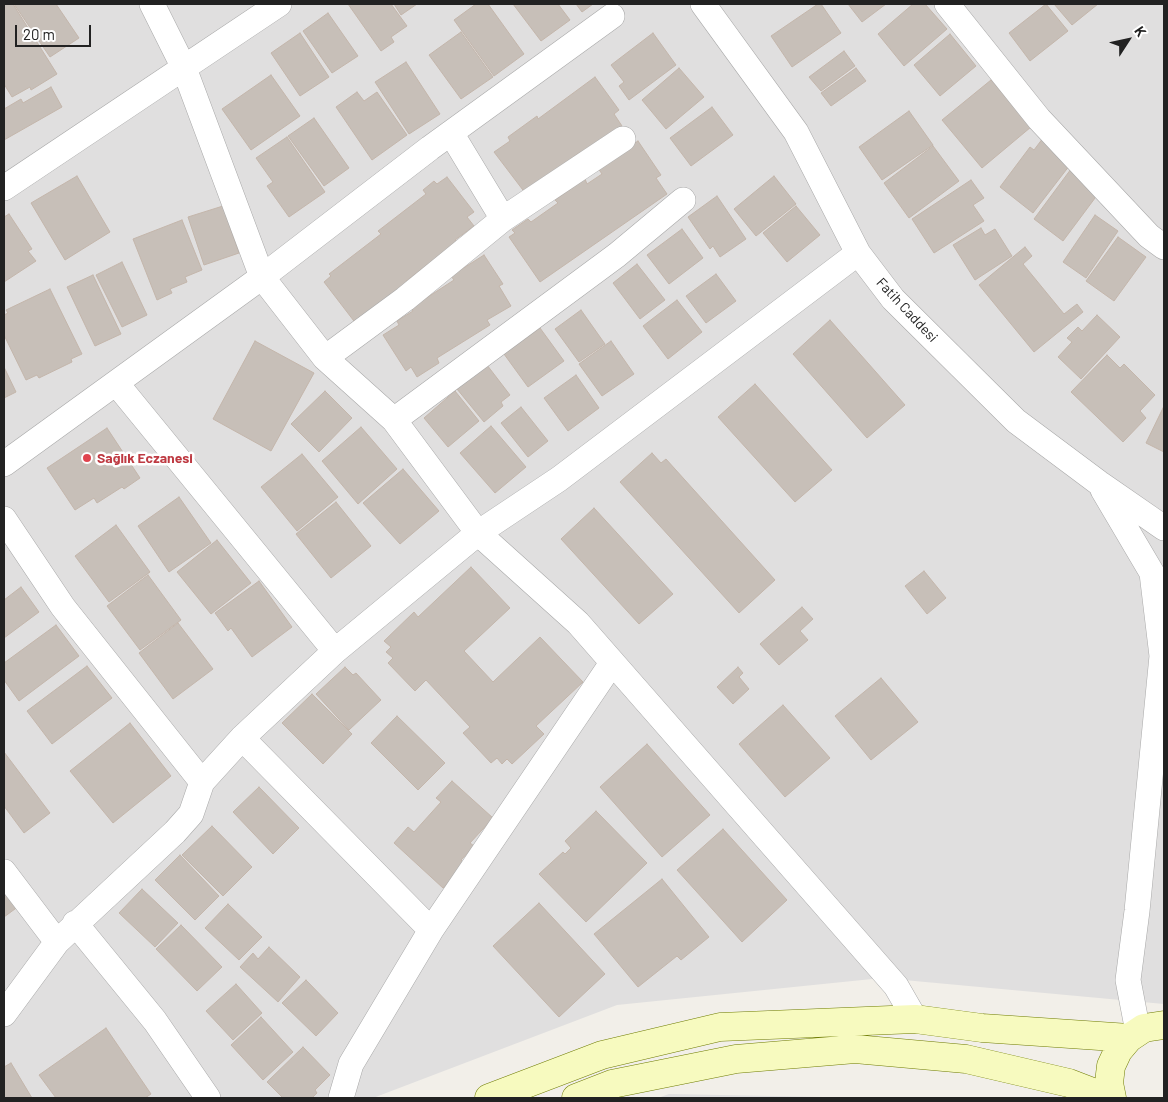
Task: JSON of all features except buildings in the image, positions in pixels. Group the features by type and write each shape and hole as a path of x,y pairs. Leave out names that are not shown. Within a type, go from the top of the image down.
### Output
{"main road":[{"path":"489,1098 602,1055 720,1027 914,1019 982,1028 1134,1035"},
{"path":"576,1098 612,1084 736,1059 856,1049 966,1059 1069,1083 1110,1098 1111,1066 1118,1051 1144,1028 1164,1025"}],"street":[{"path":"152,4 184,68 262,278 325,358 394,420 478,533 578,623 896,986 914,1019"},
{"path":"4,188 278,4"},
{"path":"947,4 1039,119 1149,236 1164,247"},
{"name":"Fatih Caddesi","path":"715,8 796,132 858,253 893,300 1016,421 1099,484 1164,528"},
{"path":"4,464 262,278 451,132 612,16"},
{"path":"451,132 503,219"},
{"path":"325,358 405,298 503,219 623,139"},
{"path":"394,420 617,255 684,200"},
{"path":"4,1014 58,942 192,814 202,782 242,738 334,651 478,533 559,479 858,253"},
{"path":"116,383 334,651"},
{"path":"1099,484 1152,573 1163,647 1137,911 1128,980 1134,1035"},
{"path":"4,519 63,607 202,782"},
{"path":"341,1098 350,1064 431,930 612,662"},
{"path":"242,738 431,930"},
{"path":"4,872 58,942"},
{"path":"76,923 155,1021 208,1098"}],"shaded area":[{"path":"4,4 1164,4 1164,1004 882,978 617,1005 373,1098 4,1098"},
{"path":"669,1094 875,1098 658,1098"}],"place":[{"name":"Sağlık Eczanesi","path":"87,458"}]}
